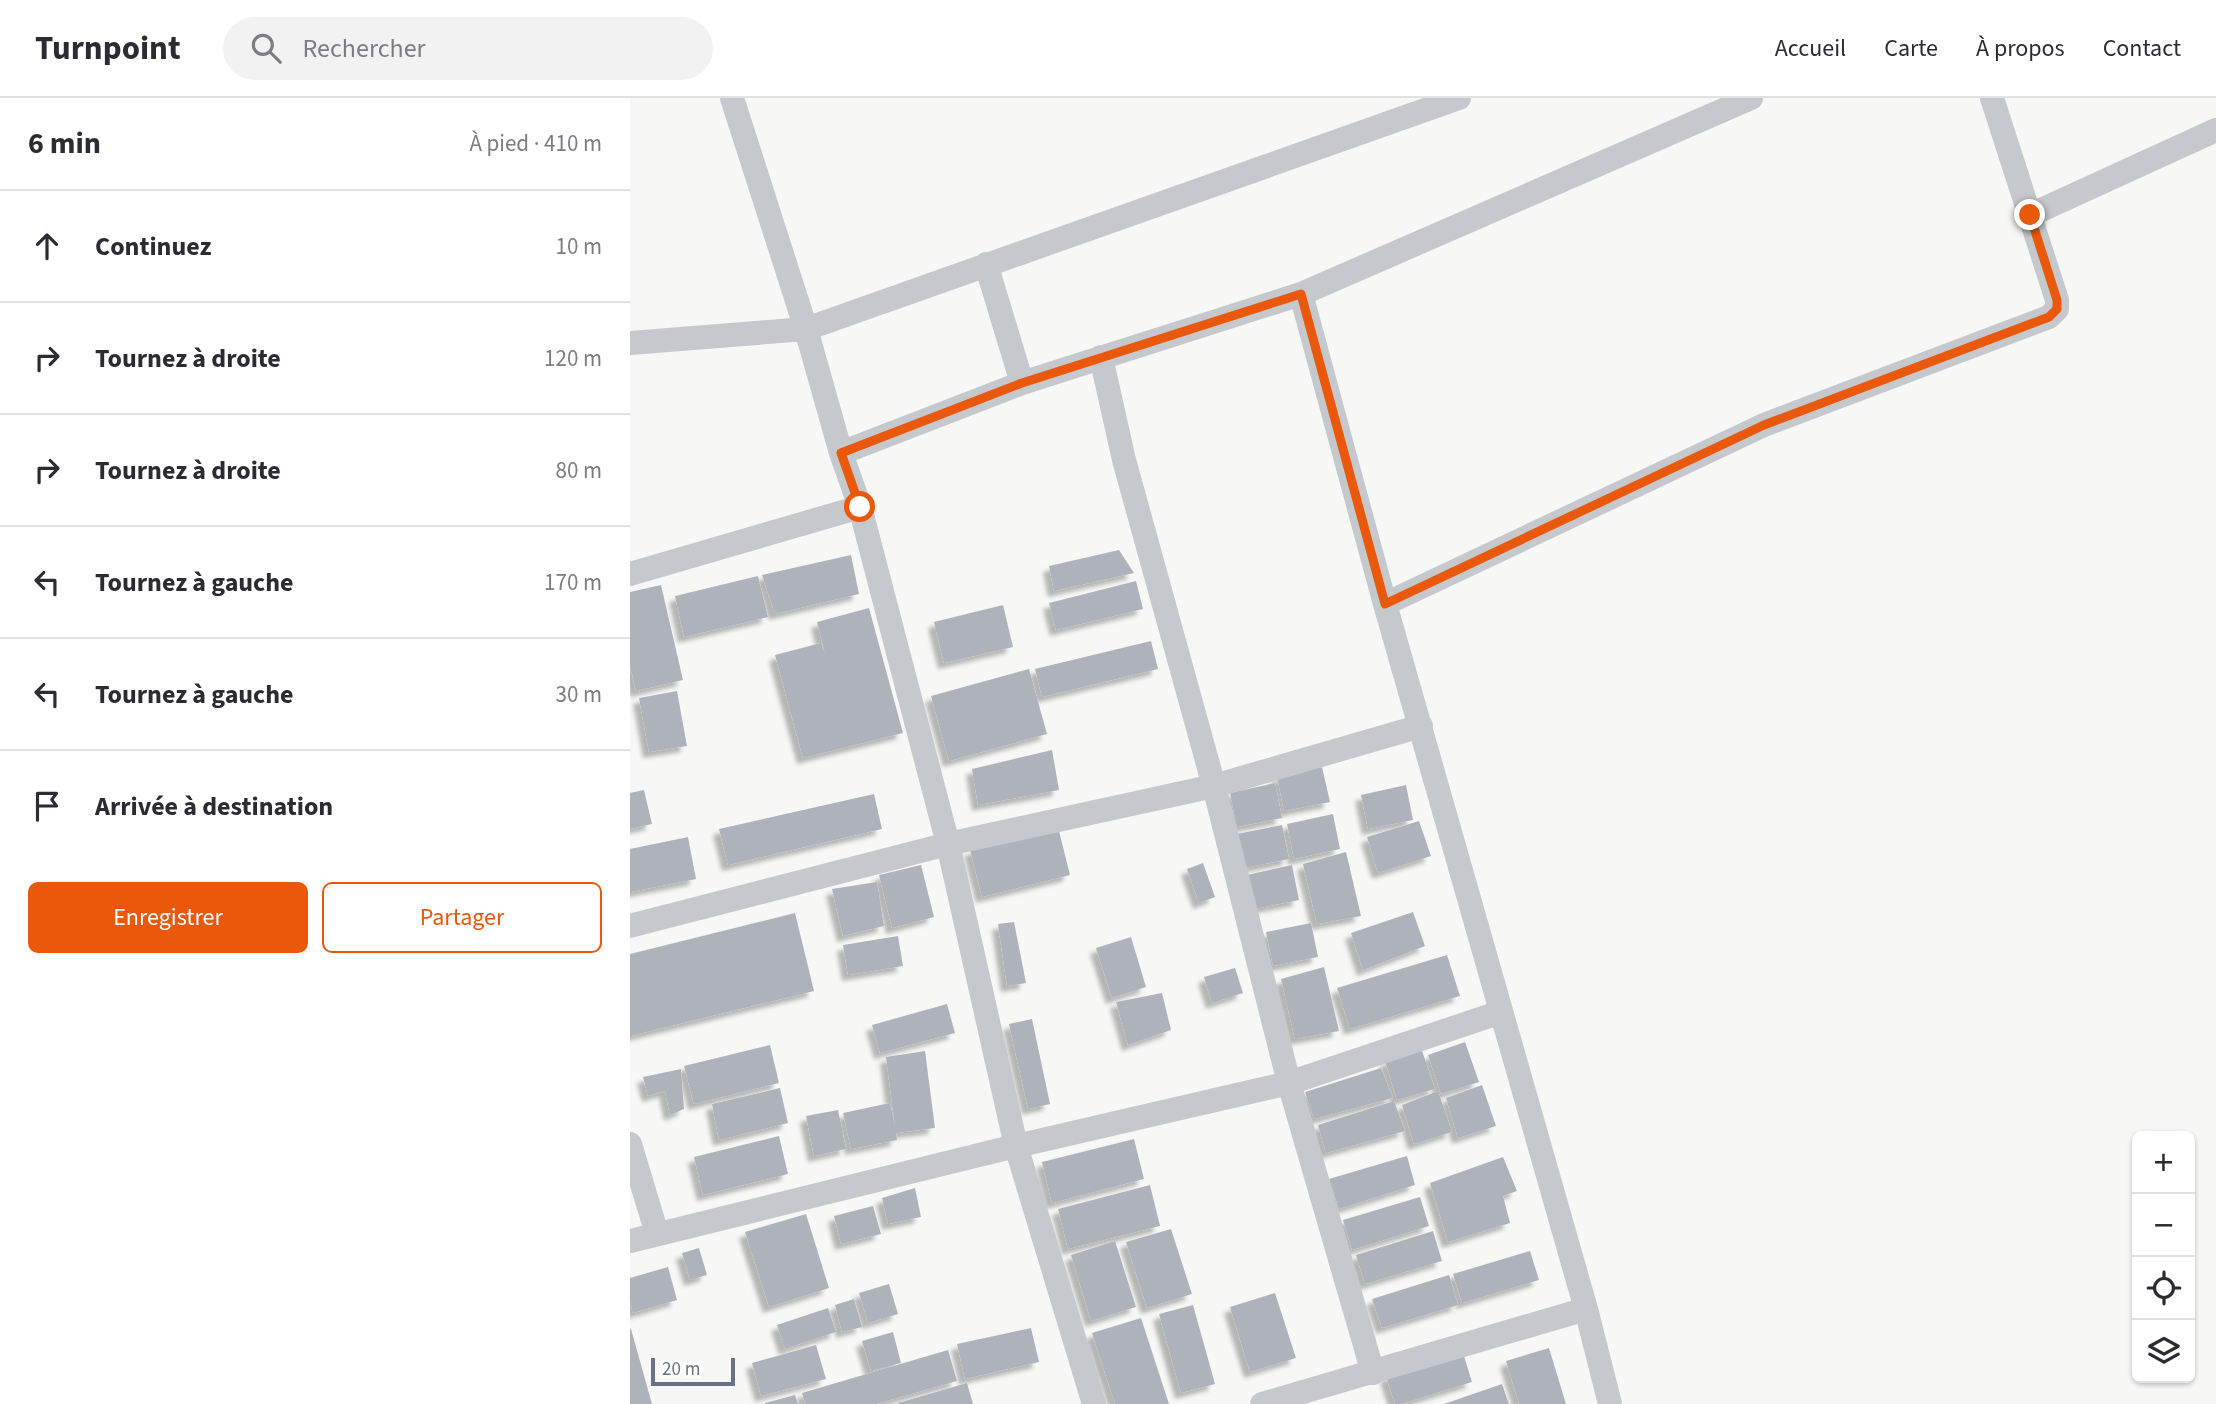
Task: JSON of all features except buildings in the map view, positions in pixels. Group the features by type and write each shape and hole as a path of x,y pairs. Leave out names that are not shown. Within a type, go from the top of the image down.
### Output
{"street":[{"path":"732,98 860,507 948,844 1016,1146 1094,1404"},
{"path":"630,343 806,329 1459,98"},
{"path":"841,453 1022,383 1301,294 1751,98"},
{"path":"1385,604 1764,425 2049,317 2057,309 2057,300 1992,98"},
{"path":"2030,215 2216,130"},
{"path":"986,264 1022,383"},
{"path":"1301,294 1385,604 1587,1309 1610,1404"},
{"path":"1101,357 1124,460 1214,786 1289,1083 1373,1373"},
{"path":"630,574 860,507"},
{"path":"630,926 948,844 1214,786 1421,726"},
{"path":"630,1241 1016,1146 1289,1083 1500,1012"},
{"path":"630,1144 657,1234"},
{"path":"1262,1404 1587,1309"}],"route":[{"path":"860,507 841,453 1022,383 1301,294 1385,604 1764,425 2049,317 2057,309 2057,300 2030,215"}]}
